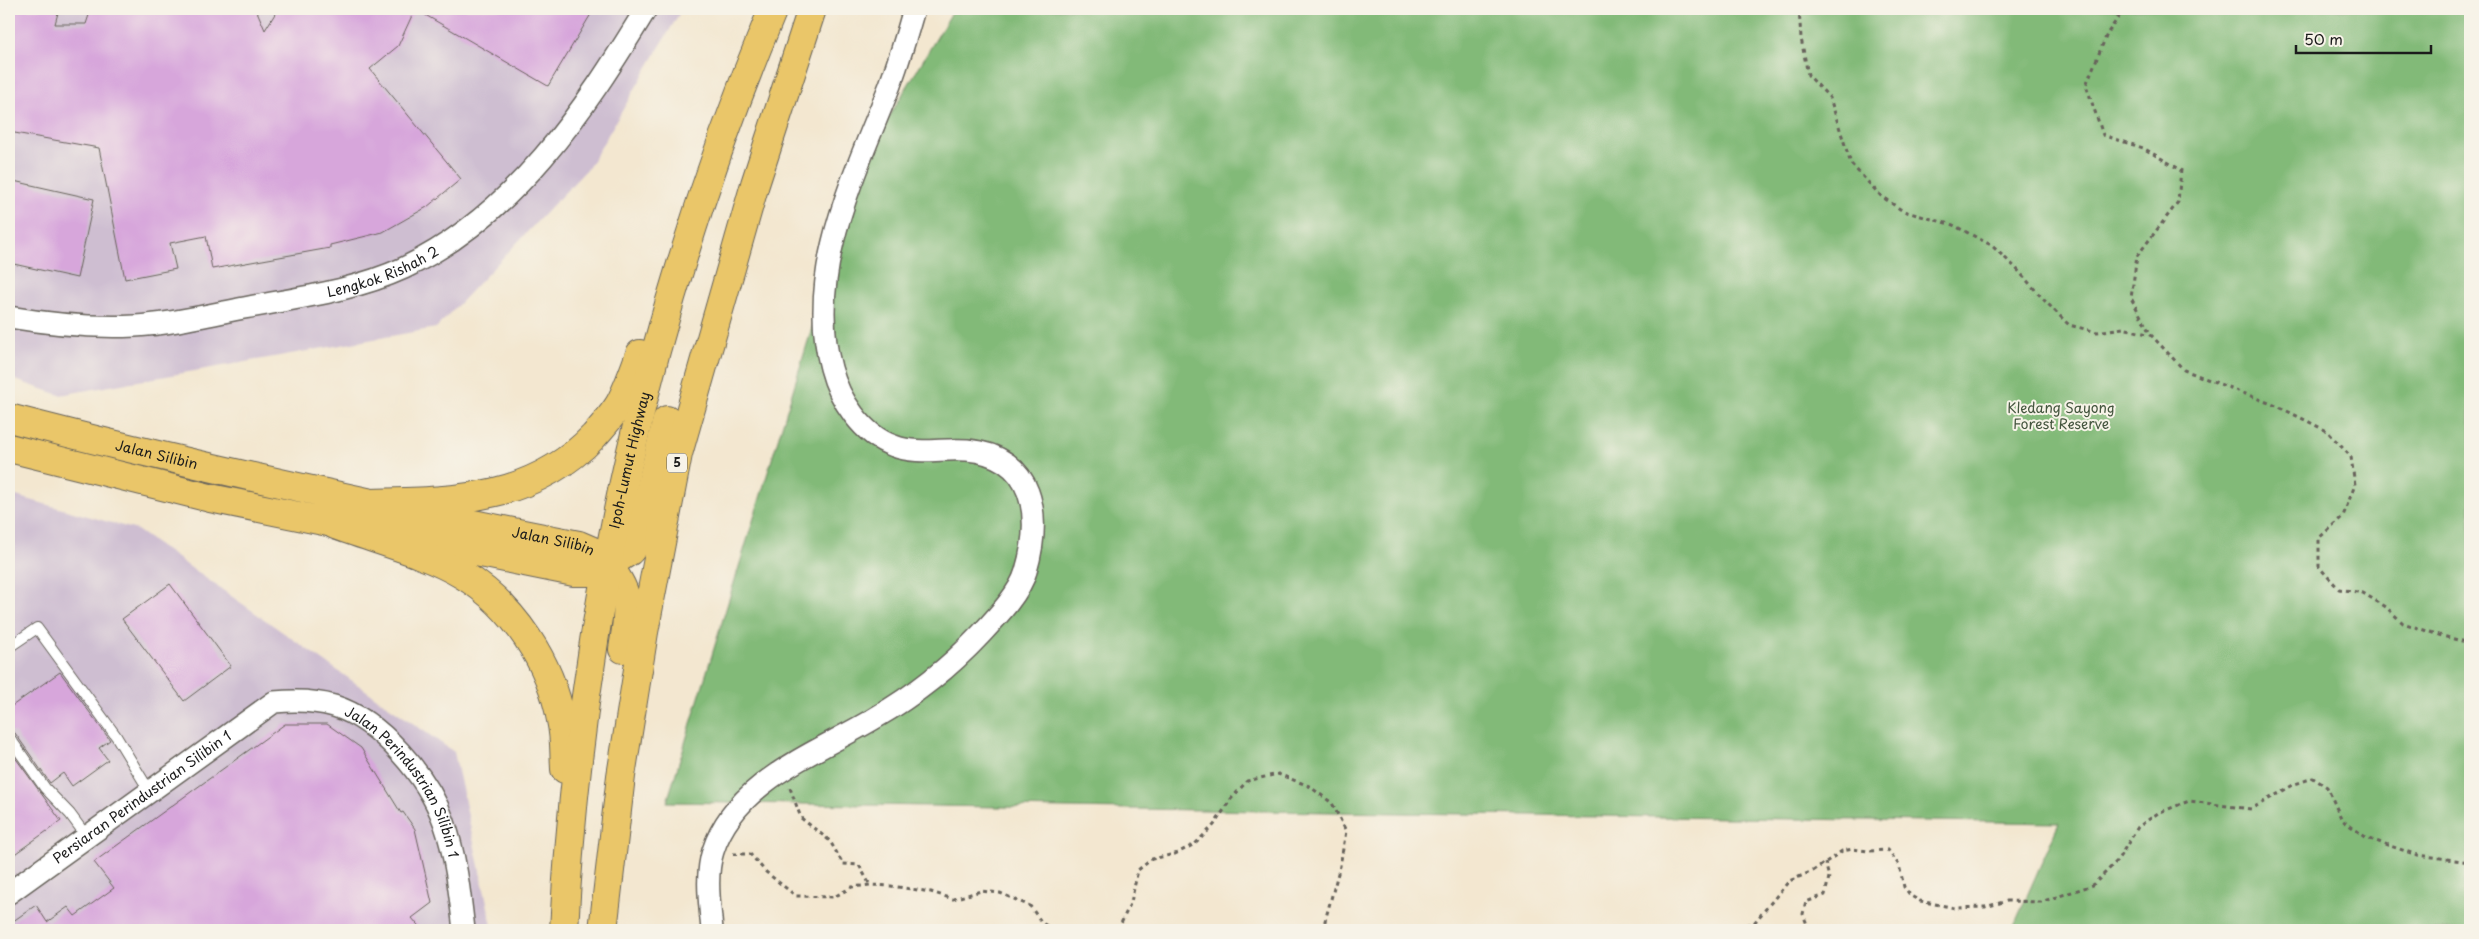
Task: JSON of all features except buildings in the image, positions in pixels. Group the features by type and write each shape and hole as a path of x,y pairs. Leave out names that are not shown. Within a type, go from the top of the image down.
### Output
{"main road":[{"name":"Ipoh-Lumut Highway","path":"564,930 568,856 584,714 608,564 632,448 653,360 687,238 716,153 773,9"},
{"path":"602,930 600,844 605,772 628,616 625,590 608,564 630,551 638,541 677,382 727,214 773,94 812,9"},
{"name":"5","path":"602,930 621,776 642,641 678,454 755,184 812,9"},
{"path":"371,503 452,501 482,496 511,489 540,476 568,460 604,425 620,404 687,238"},
{"name":"Jalan Silibin","path":"9,418 114,445 371,503 579,545 600,554 608,564 588,572 574,572 335,525 210,498 9,448"},
{"path":"335,525 442,564 464,575 508,614 526,637 544,667 555,694 562,721 568,856"}],"street":[{"name":"Lengkok Rishah 2","path":"9,316 81,325 135,326 318,294 363,282 402,268 437,250 471,227 528,176 575,117 646,9"},
{"path":"712,930 708,889 712,853 725,823 755,790 783,771 878,717 957,659 1001,612 1025,575 1035,536 1033,500 1008,464 990,454 968,450 918,451 894,446 871,434 856,418 831,370 823,306 833,245 867,137 890,84 914,9"},
{"name":"Jalan Perindustrian Silibin 1","path":"274,702 313,701 336,707 361,719 390,743 414,770 434,799 444,822 451,850 464,930"},
{"name":"Persiaran Perindustrian Silibin 1","path":"9,893 274,702"}],"lane":[{"path":"9,647 37,628 116,736 150,792"},
{"path":"9,737 45,788 70,814 87,837"}],"path":[{"path":"1799,9 1801,38 1808,75 1830,98 1851,164 1881,196 1903,211 1953,225 1991,245 2016,268 2069,325 2097,332 2123,328 2151,335"},
{"path":"2124,9 2107,34 2086,85 2103,135 2143,148 2181,170 2178,202 2137,256 2131,298 2151,335 2184,370 2279,407 2327,431 2351,457 2355,485 2343,516 2320,538 2319,568 2339,589 2363,593 2386,607 2402,623 2470,643"},
{"path":"783,771 801,818 830,841 844,864 859,865 870,885"},
{"path":"1118,930 1131,902 1138,870 1152,859 1175,854 1195,844 1214,825 1231,799 1247,781 1278,774 1309,786 1332,803 1346,831 1340,866 1325,921 1325,930"},
{"path":"1732,930 1735,927 1754,923 1790,881 1825,863 1842,851 1847,850 1888,850 1899,865 1904,887 1911,896 1920,901 1955,908 1985,907 2007,901 2041,902 2093,886 2117,861 2138,827 2158,813 2189,801 2251,809 2295,784 2313,778 2327,787 2342,820 2367,838 2417,855 2470,862"},
{"path":"712,853 750,854 766,872 796,896 834,897 852,887 870,885 931,892 953,899 981,891 1000,892 1030,906 1042,922 1054,930"},
{"path":"1806,930 1808,927 1803,914 1806,902 1825,895 1829,877 1825,863"}],"shaded area":[{"path":"9,9 682,9 589,167 436,328 60,395 9,378"},
{"path":"9,494 137,530 454,752 493,930 9,930"}],"green space":[{"name":"Kledang Sayong Forest Reserve","path":"954,9 2470,9 2470,930 2012,930 2059,823 667,802 864,158"}]}
